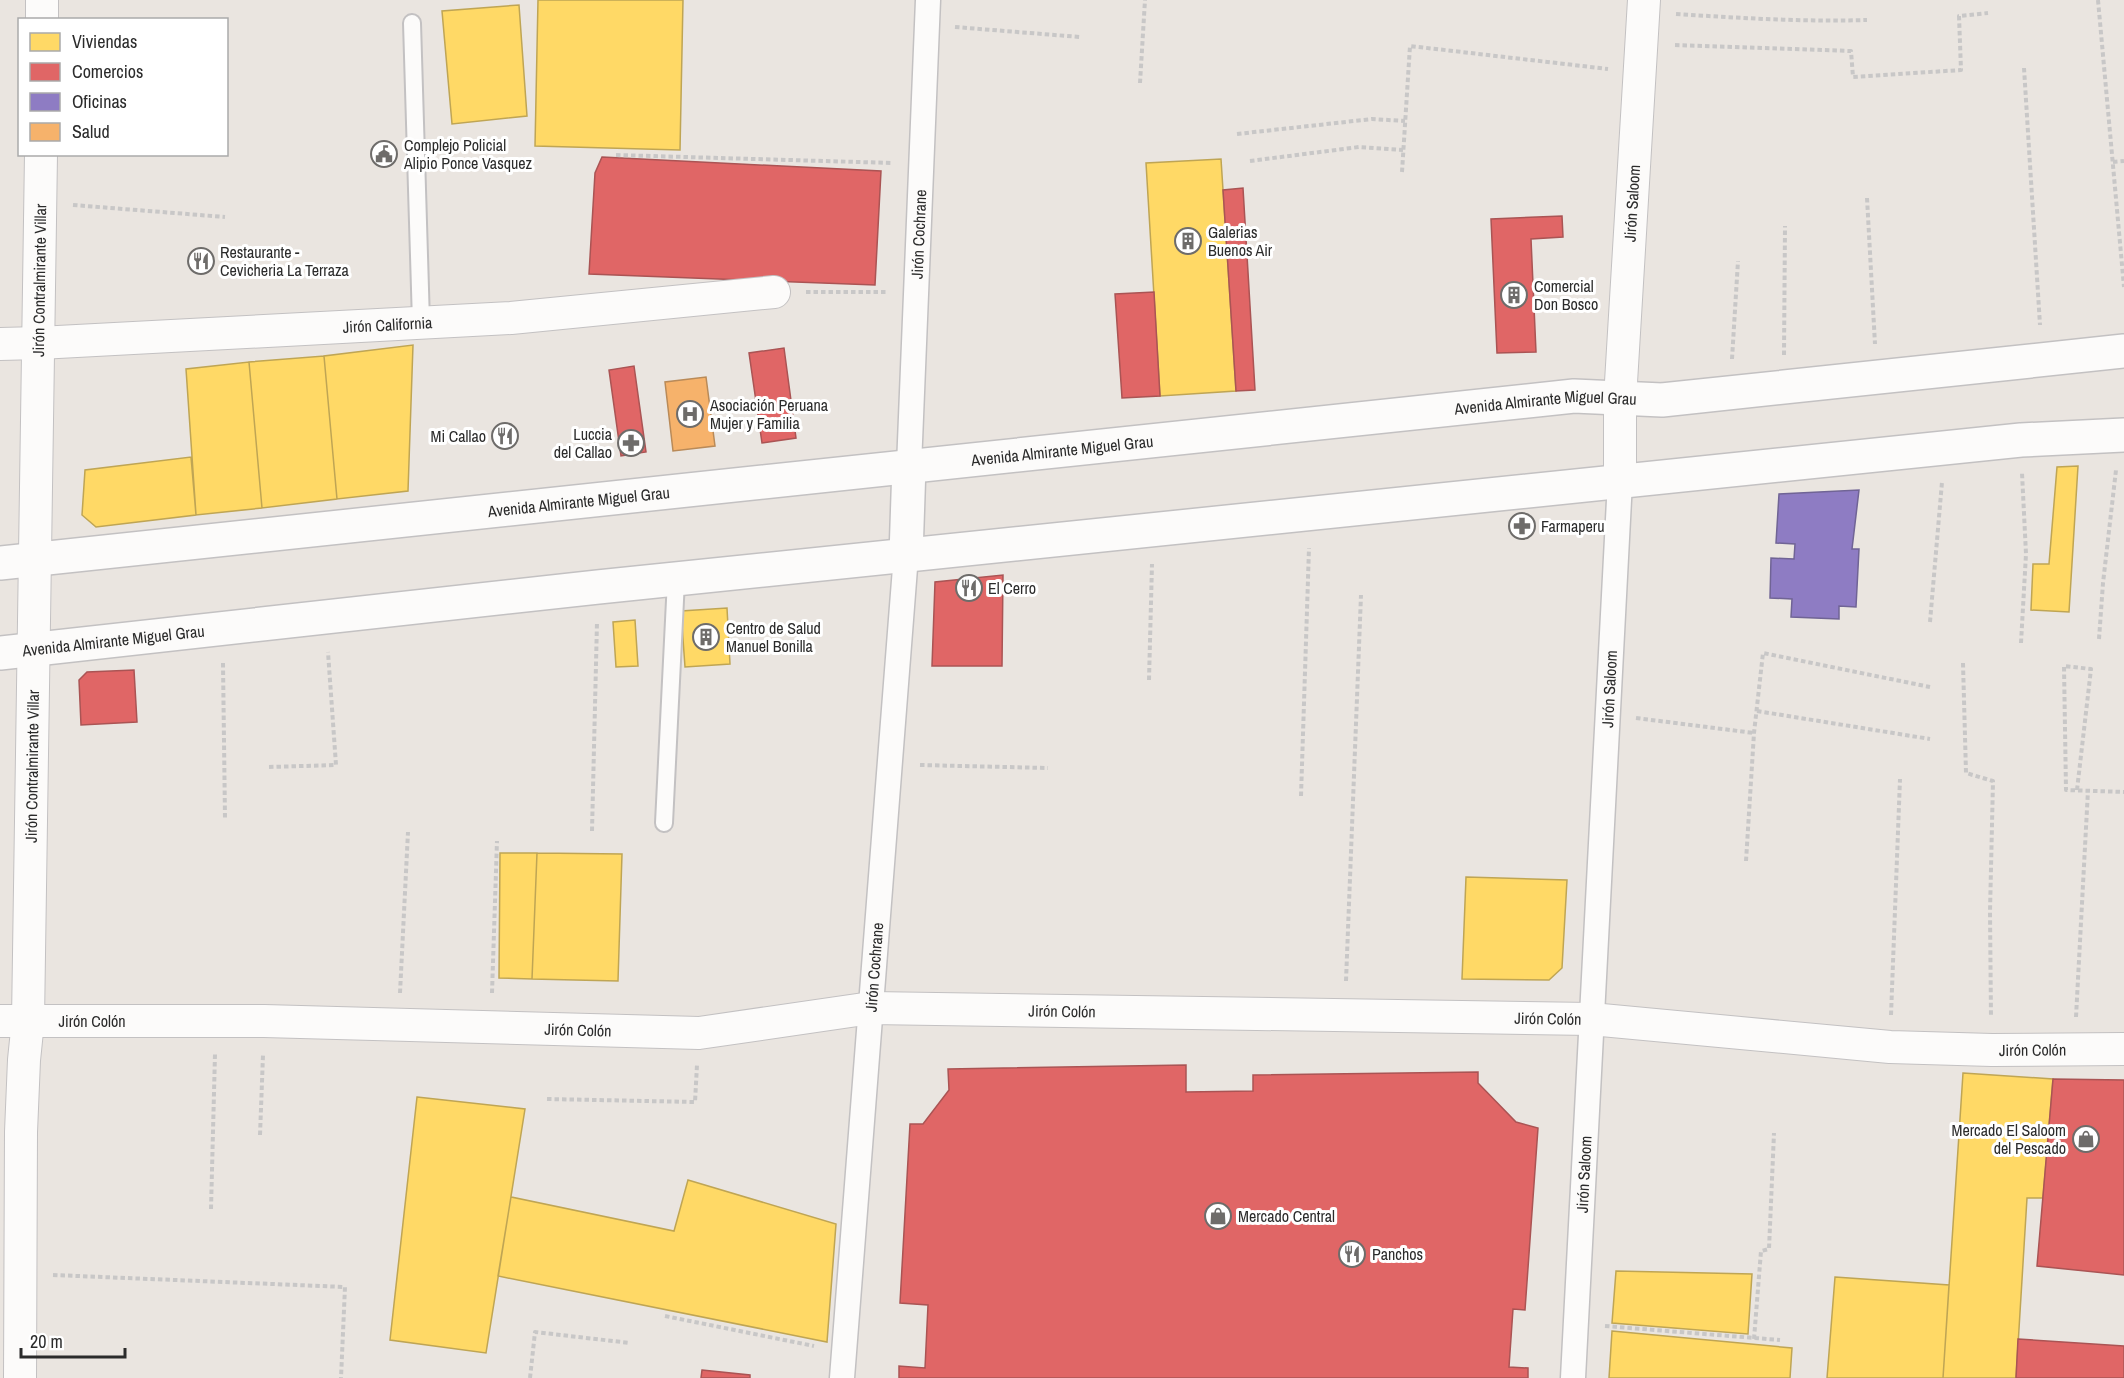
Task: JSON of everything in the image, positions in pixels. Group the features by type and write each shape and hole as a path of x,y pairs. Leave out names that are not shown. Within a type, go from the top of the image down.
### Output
{"main road":[{"name":"Avenida Almirante Miguel Grau","path":"0,563 1574,396 1662,400 2124,351"},
{"name":"Avenida Almirante Miguel Grau","path":"0,653 1311,512 2021,440 2121,435"},
{"path":"906,555 909,466"}],"street":[{"path":"42,0 42,18"},
{"name":"Jirón Cochrane","path":"909,466 928,0"},
{"name":"Jirón Saloom","path":"1573,1378 1620,481 1620,399 1643,6"},
{"name":"Jirón Contralmirante Villar","path":"20,1378 21,1132 24,1059 14,1021 34,650 41,156"},
{"name":"Jirón California","path":"0,344 511,318 774,292"},
{"name":"Jirón Cochrane","path":"842,1378 906,555"},
{"name":"Jirón Colón","path":"14,1021 399,1023 490,1028 699,1033 871,1008 1344,1014 1591,1018 1890,1047 1992,1050 2124,1049"}],"lane":[{"path":"412,23 421,322"},
{"path":"664,823 675,580"}],"path":[{"path":"1140,83 1145,0"},
{"path":"2098,0 2124,287"},
{"path":"1643,6 1753,19 1830,22 1867,20"},
{"path":"1402,172 1410,46 1640,58 1851,51 1852,78 1961,70 1959,16 1988,13"},
{"path":"927,25 1080,37"},
{"path":"2024,68 2042,358"},
{"path":"1237,134 1372,119 1405,121"},
{"path":"1250,161 1359,147 1403,150"},
{"path":"616,154 921,164"},
{"path":"2113,162 2124,161"},
{"path":"1867,198 1876,376"},
{"path":"40,202 225,217"},
{"path":"1783,386 1785,226"},
{"path":"1730,393 1738,261"},
{"path":"774,292 916,292"},
{"path":"2099,639 2121,435"},
{"path":"2021,440 2026,554 2021,643"},
{"path":"1930,622 1945,448"},
{"path":"1300,796 1311,512"},
{"path":"1149,680 1153,530"},
{"path":"592,831 598,587"},
{"path":"1344,1014 1361,595"},
{"path":"269,767 336,765 325,618"},
{"path":"223,629 225,818"},
{"path":"1746,861 1754,733 1762,653 1929,687"},
{"path":"1963,663 1966,773 1993,781 1990,912 1992,1050"},
{"path":"2077,790 2091,669 2064,666 2066,790 2124,792"},
{"path":"1757,711 1930,739"},
{"path":"1607,715 1754,733"},
{"path":"890,765 1048,768"},
{"path":"1890,1047 1900,779"},
{"path":"2074,1050 2088,790"},
{"path":"399,1023 408,832"},
{"path":"490,1028 497,841"},
{"path":"212,1209 216,1021"},
{"path":"260,1135 264,1021"},
{"path":"547,1099 695,1102 699,1033"},
{"path":"1754,1339 1761,1251 1769,1249 1774,1133"},
{"path":"22,1273 345,1287 341,1378"},
{"path":"665,1316 844,1352"},
{"path":"1576,1323 1780,1340"},
{"path":"531,1378 535,1332 630,1343"}],"building: Viviendas":[{"path":"538,0 683,0 680,150 535,146"},
{"path":"519,5 527,116 452,124 442,11"},
{"name":"Galerias Buenos Air","path":"1221,159 1236,391 1160,396 1146,163"},
{"path":"413,345 408,491 337,499 324,356"},
{"path":"324,356 337,499 262,508 249,362"},
{"path":"249,362 262,508 196,515 186,369"},
{"path":"191,457 196,515 96,527 82,515 85,470"},
{"path":"2078,466 2069,612 2031,610 2033,564 2049,564 2057,467"},
{"name":"Centro de Salud Manuel Bonilla","path":"727,608 730,664 685,667 681,611"},
{"path":"635,620 638,666 616,667 613,622"},
{"path":"500,853 537,853 532,979 499,978"},
{"path":"537,853 622,854 618,981 532,979"},
{"path":"1466,877 1567,880 1562,968 1549,980 1462,979"},
{"path":"1963,1073 2053,1079 2043,1198 2027,1198 2016,1378 1943,1378"},
{"path":"417,1097 525,1109 486,1353 390,1340"},
{"path":"688,1180 836,1224 827,1342 498,1276 511,1197 674,1231"},
{"path":"1616,1271 1752,1274 1748,1334 1612,1323"},
{"path":"1835,1277 1949,1285 1943,1378 1827,1378"},
{"path":"1612,1331 1792,1348 1790,1378 1609,1378"}],"building: Comercios":[{"path":"602,157 881,171 875,285 589,274 595,173"},
{"path":"1243,188 1255,390 1236,391 1223,190"},
{"name":"Comercial Don Bosco","path":"1562,216 1563,237 1531,239 1536,352 1497,353 1491,219"},
{"path":"1154,292 1160,396 1122,398 1115,294"},
{"path":"784,348 796,438 762,443 749,353"},
{"path":"634,366 646,452 621,456 609,370"},
{"path":"1003,575 1002,666 932,666 935,582"},
{"path":"134,670 137,722 81,725 79,680 87,672"},
{"name":"Mercado Central","path":"1186,1065 1186,1092 1253,1091 1253,1075 1478,1072 1478,1083 1516,1122 1538,1128 1525,1310 1513,1309 1509,1367 1528,1368 1528,1378 899,1378 899,1366 925,1368 928,1305 900,1303 910,1124 923,1124 949,1090 948,1069"},
{"name":"Mercado El Saloom del Pescado","path":"2053,1079 2124,1080 2124,1275 2037,1266"},
{"path":"2018,1339 2124,1346 2124,1378 2016,1378"},
{"path":"702,1370 750,1375 750,1378 701,1378"}],"building: Oficinas":[{"path":"1859,490 1852,549 1859,549 1856,607 1839,606 1839,619 1791,617 1792,599 1770,598 1771,558 1794,559 1795,544 1776,543 1779,494"}],"building: Salud":[{"name":"Asociación Peruana Mujer y Familia","path":"706,377 715,446 673,451 665,382"}],"place":[{"name":"Complejo Policial Alipio Ponce Vasquez","path":"384,154"},
{"name":"Galerias Buenos Air","path":"1188,241"},
{"name":"Restaurante - Cevicheria La Terraza","path":"201,261"},
{"name":"Comercial Don Bosco","path":"1514,295"},
{"name":"Asociación Peruana Mujer y Familia","path":"690,414"},
{"name":"Mi Callao","path":"505,436"},
{"name":"Luccia del Callao","path":"631,443"},
{"name":"Farmaperu","path":"1522,526"},
{"name":"El Cerro","path":"969,588"},
{"name":"Centro de Salud Manuel Bonilla","path":"706,637"},
{"name":"Mercado El Saloom del Pescado","path":"2086,1139"},
{"name":"Mercado Central","path":"1218,1216"},
{"name":"Panchos","path":"1352,1254"}]}
